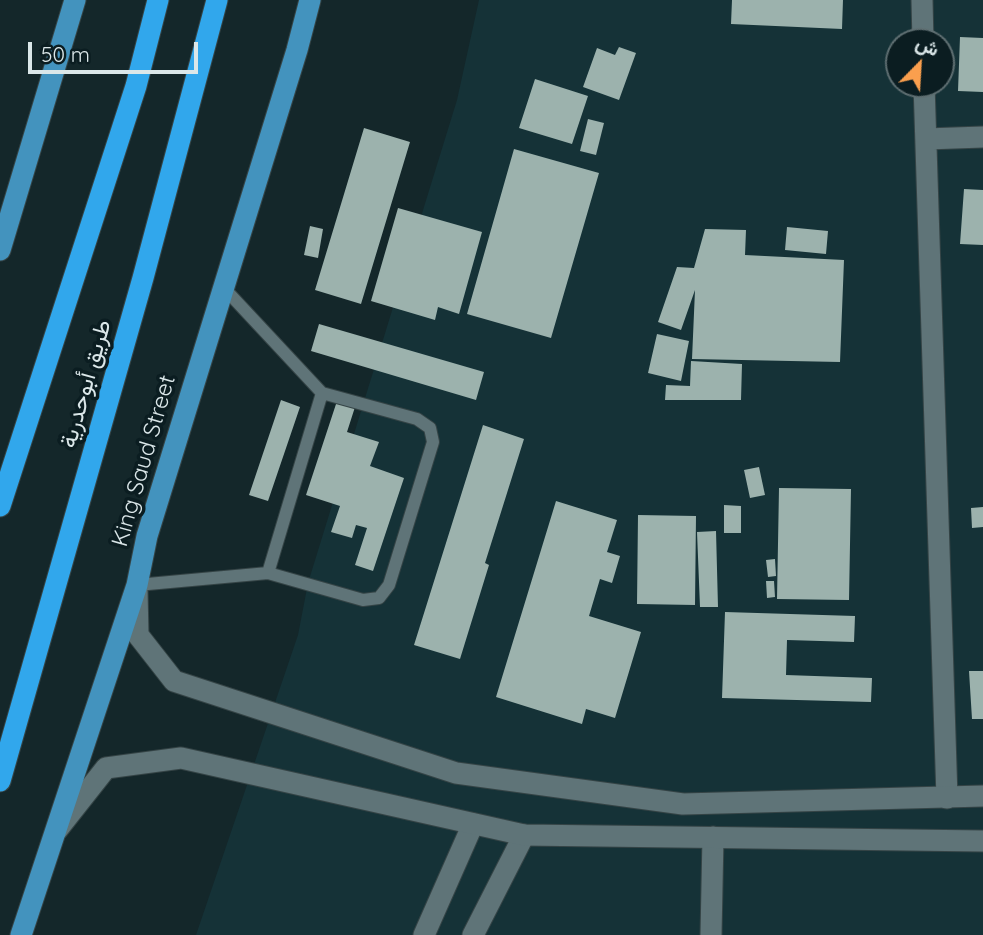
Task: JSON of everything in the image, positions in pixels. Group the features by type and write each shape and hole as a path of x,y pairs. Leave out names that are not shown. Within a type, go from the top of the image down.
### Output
{"highway":[{"name":"طريق أبوحدرية","path":"0,506 136,86 158,0"},
{"name":"طريق أبوحدرية","path":"0,781 144,278 217,0"}],"main road":[{"path":"0,250 75,0"},
{"name":"King Saud Street","path":"21,935 137,585 147,536 297,50 310,0"}],"street":[{"path":"922,0 923,28"},
{"path":"925,98 947,798"},
{"path":"926,139 983,137"},
{"path":"137,585 138,635 174,681 456,773 682,804 983,796"},
{"path":"53,835 106,768 181,758 524,835 983,841"},
{"path":"424,935 473,824"},
{"path":"473,935 524,835"},
{"path":"711,935 713,837"}],"lane":[{"path":"137,585 268,573 363,600 379,598 388,585 433,442 429,428 417,419 322,393 223,288"},
{"path":"268,573 322,393"}],"shaded area":[{"path":"479,0 983,0 983,935 196,935 298,635 308,583 457,100"}],"building":[{"path":"732,0 843,0 842,29 731,24"},
{"path":"960,37 983,38 983,92 958,91"},
{"path":"619,47 636,53 619,100 583,87 597,48 615,55"},
{"path":"535,79 588,96 572,144 519,128"},
{"path":"588,119 604,123 596,155 580,151"},
{"path":"364,128 410,142 361,304 315,290"},
{"path":"514,149 599,173 551,338 467,314"},
{"path":"964,189 983,190 983,245 960,244"},
{"path":"398,208 482,232 459,314 438,307 435,320 371,301"},
{"path":"310,226 323,229 318,258 304,255"},
{"path":"787,227 828,231 826,254 785,250"},
{"path":"705,229 746,230 745,255 844,260 840,362 692,359 695,290 681,330 658,322 677,267 694,268"},
{"path":"319,324 484,372 476,400 311,351"},
{"path":"657,334 689,341 681,381 648,373"},
{"path":"691,361 742,364 741,400 665,400 666,385 690,386"},
{"path":"281,400 300,407 268,501 249,495"},
{"path":"337,401 355,407 347,432 379,442 370,466 404,478 373,571 355,565 367,528 356,525 352,538 331,532 340,506 306,495"},
{"path":"483,425 524,439 485,563 489,565 460,659 414,645"},
{"path":"759,467 765,495 750,498 744,470"},
{"path":"779,488 851,489 849,600 777,599"},
{"path":"556,501 617,520 607,552 620,556 612,583 600,579 589,616 641,632 615,718 586,709 582,724 496,697"},
{"path":"724,505 741,506 741,533 724,533"},
{"path":"983,507 983,527 972,528 971,508"},
{"path":"638,515 696,516 695,605 637,604"},
{"path":"716,531 718,607 700,607 697,532"},
{"path":"775,559 776,576 768,577 766,560"},
{"path":"766,581 774,581 775,597 767,598"},
{"path":"725,612 855,616 854,642 787,640 786,675 872,678 871,702 722,698"},
{"path":"969,671 983,671 983,719 972,719"}]}
